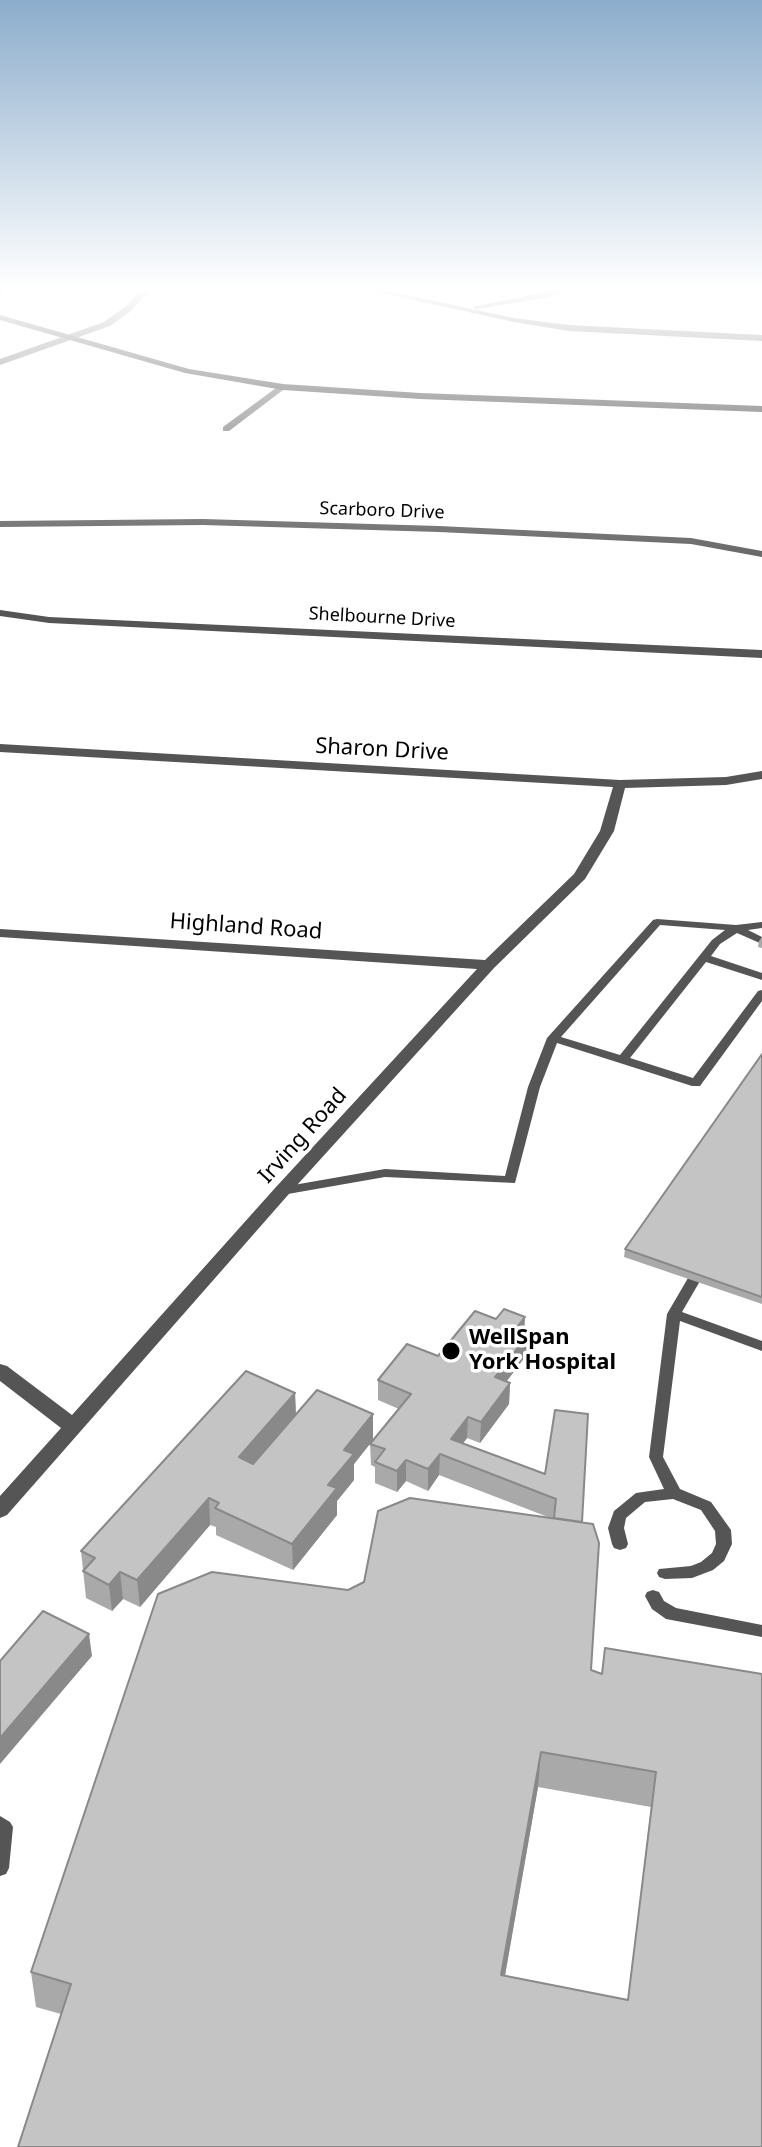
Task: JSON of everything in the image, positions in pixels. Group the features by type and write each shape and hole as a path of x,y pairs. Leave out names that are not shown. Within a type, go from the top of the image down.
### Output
{"street":[{"path":"226,429 279,390"},
{"path":"332,390 762,409"},
{"name":"Scarboro Drive","path":"0,524 203,522 454,529 691,541 762,554"},
{"name":"Shelbourne Drive","path":"0,613 49,620 762,654"},
{"name":"Sharon Drive","path":"0,748 620,784 726,781 762,775"},
{"name":"Irving Road","path":"0,1510 282,1191 489,965 580,876 607,831 620,784"},
{"name":"Highland Road","path":"0,933 489,965"},
{"path":"0,1371 74,1427"}],"lane":[{"path":"282,1191 385,1173 510,1180 534,1087 553,1038 657,922 736,928 762,925"},
{"path":"736,928 762,941"},
{"path":"623,1060 716,942 736,928"},
{"path":"704,957 762,977"},
{"path":"553,1038 696,1083 762,993"},
{"path":"674,1493 656,1457 674,1314 700,1280 679,1268"},
{"path":"674,1314 762,1346"},
{"path":"620,1544 616,1528 619,1515 641,1497 674,1493 706,1506 723,1530 724,1544 718,1557 692,1572 665,1573"},
{"path":"653,1596 658,1605 672,1614 762,1631"},
{"path":"0,1824 4,1827 0,1868"}],"building":[{"path":"762,1054 762,1297 625,1249"},
{"path":"504,1309 525,1317 517,1327 530,1332 495,1377 510,1383 481,1422 468,1417 451,1439 545,1474 555,1410 588,1414 582,1522 554,1518 556,1499 440,1454 428,1469 406,1460 397,1471 375,1462 385,1449 370,1444 411,1394 378,1380 407,1344 438,1356 475,1311 496,1319"},
{"path":"246,1371 295,1393 239,1457 253,1464 317,1390 373,1414 344,1450 354,1454 328,1485 337,1488 292,1544 215,1508 219,1503 209,1498 137,1580 120,1572 109,1585 83,1571 95,1558 81,1551"},
{"path":"410,1498 593,1524 599,1543 591,1670 602,1674 605,1648 762,1674 762,2147 18,2147 71,1984 31,1972 158,1594 212,1572 348,1590 364,1582 378,1511","holes":["541,1752 656,1772 628,2000 501,1975"]},
{"path":"43,1611 89,1634 0,1738 0,1661"}],"place":[{"name":"WellSpan York Hospital","path":"451,1351"}]}
